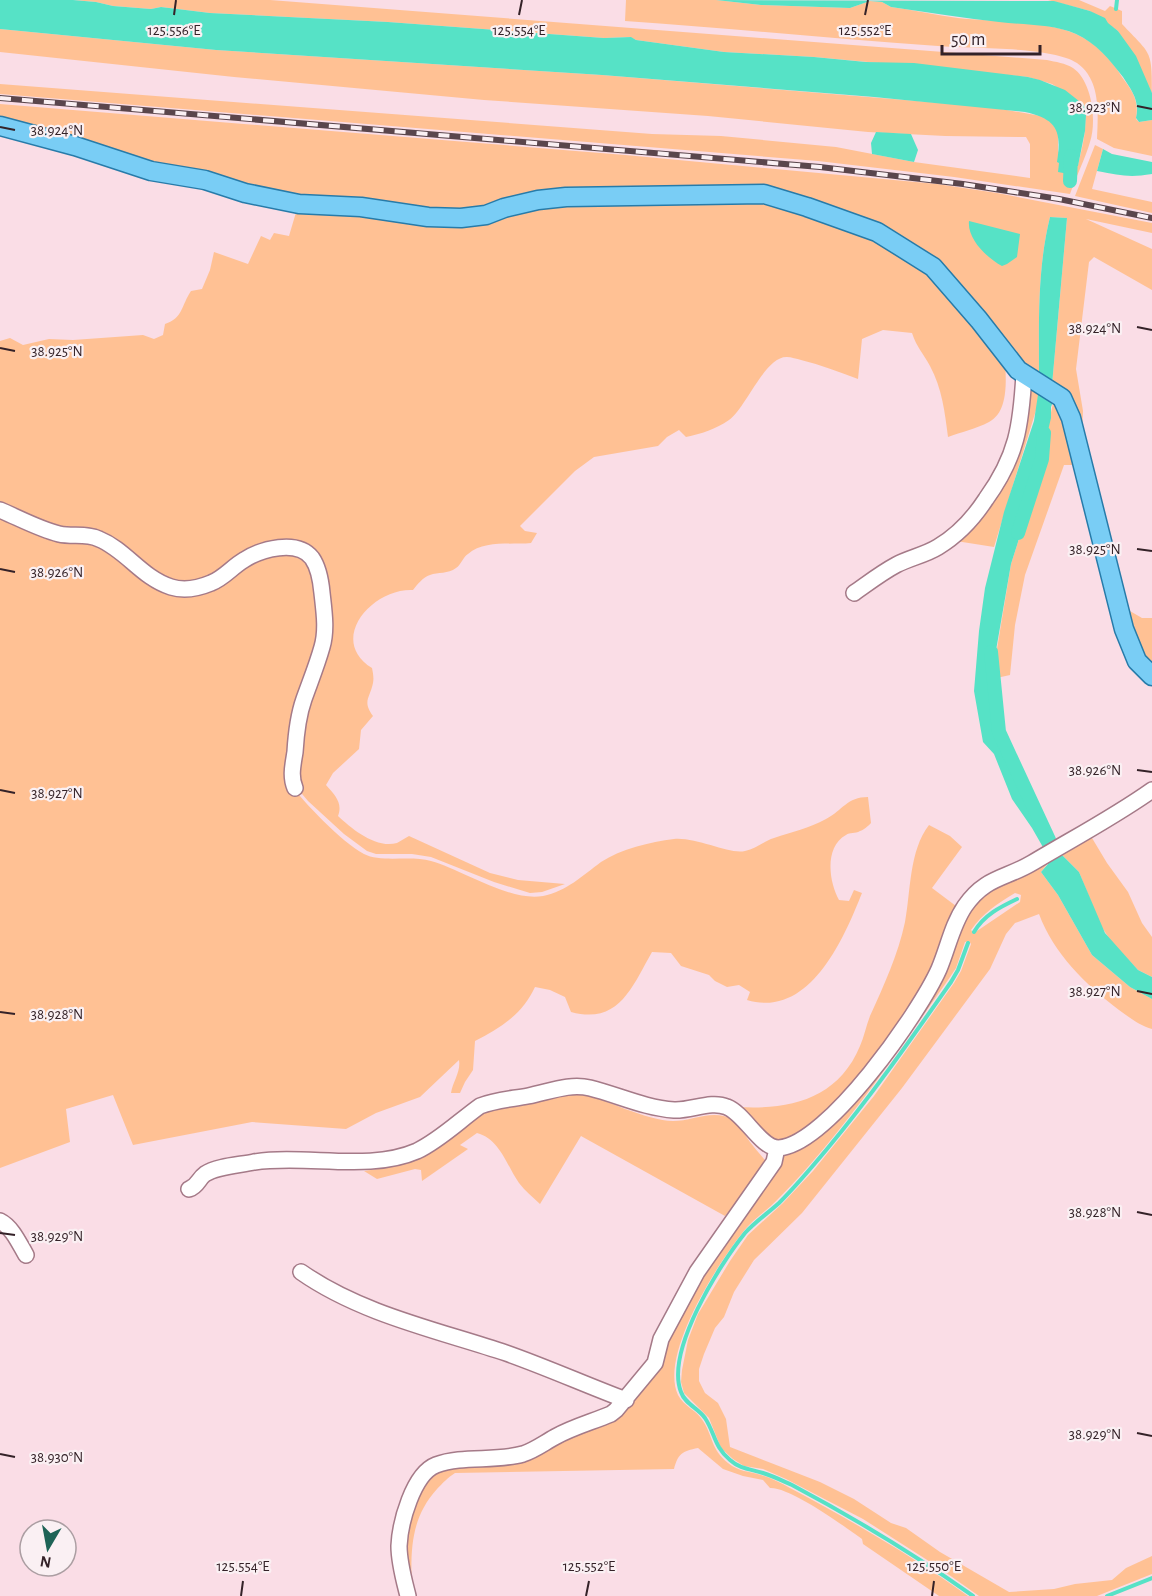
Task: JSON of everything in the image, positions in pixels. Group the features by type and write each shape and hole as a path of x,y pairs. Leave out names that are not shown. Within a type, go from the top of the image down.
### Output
{"main road":[{"path":"0,126 75,146 151,171 205,180 245,193 299,204 361,207 428,217 461,218 486,215 538,200 566,197 764,194 877,232 933,267 1013,364 1031,379 1062,398 1071,418 1124,628 1137,661 1152,676"}],"street":[{"path":"854,593 895,565 936,549 958,534 977,513 1003,476 1010,460 1031,379"},
{"path":"0,510 60,534 98,538 123,554 141,570 172,587 195,588 211,583 243,560 263,551 286,548 298,550 311,557 321,583 325,630 299,719 292,771 295,788"},
{"path":"189,1189 196,1187 206,1174 252,1162 296,1158 363,1161 399,1157 427,1145 480,1106 489,1102 536,1095 567,1087 589,1088 641,1104 673,1110 724,1105 736,1111 766,1143 777,1148 795,1142 832,1115 861,1084 900,1034 922,1001 939,969 958,917 972,897 989,882 1029,865 1152,790"},
{"path":"408,1596 400,1562 399,1546 410,1499 423,1473 448,1462 521,1454 566,1432 611,1414 626,1400 635,1385 655,1363 661,1339 697,1272 774,1162 777,1148"},
{"path":"0,1221 5,1223 12,1232 26,1255"},
{"path":"301,1272 334,1292 378,1311 508,1354 626,1400"}],"shaded area":[{"path":"0,0 73,0 113,6 151,9 161,7 210,13 388,22 604,38 631,37 636,40 724,52 914,63 1040,80 1065,90 1084,105 1085,131 1074,175 1058,172 1059,142 1055,128 1044,118 1025,112 602,75 216,50 0,29"},
{"path":"73,0 270,0 1047,60 1073,68 1085,82 1093,113 1092,133 1086,155 1070,194 818,161 0,94 0,84 652,134 721,136 836,147 914,162 1030,178 1030,144 1026,137 868,132 708,116 484,100 234,77 0,52 0,29 216,50 602,75 990,107 1041,116 1051,122 1058,132 1058,151 1075,175 1084,135 1084,105 1052,84 1028,77 814,57 724,52 636,40 630,37 604,38 388,22 210,13 161,7 151,9 113,6"},
{"path":"626,0 716,0 761,5 850,8 870,1 950,17 1034,24 1063,29 1090,42 1118,70 1134,97 1137,107 1136,119 1139,122 1152,120 1152,156 1114,148 1097,139 1097,108 1094,88 1085,70 1077,63 1065,58 1010,49 952,47 625,21"},
{"path":"716,0 1054,1 1090,11 1105,18 1118,31 1136,56 1152,93 1152,120 1139,122 1136,118 1137,106 1134,96 1118,71 1090,42 1067,31 891,7 882,2 870,1 850,8 761,5"},
{"path":"1048,0 1079,0 1105,11 1110,6 1122,11 1122,24 1148,54 1152,93 1118,31 1090,11"},
{"path":"0,104 625,155 937,184 997,193 1152,223 1152,233 1086,219 1152,249 1152,290 1094,257 1089,262 1076,369 1083,411 1082,433 1052,385 1067,218 1050,217 1046,237 1040,297 1039,377 1027,369 949,273 789,194 567,190 527,192 474,209 444,211 322,201 149,165 0,121"},
{"path":"876,132 911,134 918,150 914,162 872,154 871,143"},
{"path":"1095,145 1103,149 1092,189 1152,202 1152,213 1075,196"},
{"path":"1103,149 1112,154 1152,162 1152,174 1130,176 1097,171"},
{"path":"738,196 862,229 923,264 1005,360 1006,385 1003,403 1000,411 989,422 948,437 937,383 912,333 883,330 862,339 858,379 794,358 779,359 763,373 735,414 719,426 686,437 679,430 658,446 594,457 575,471 520,526 525,531 537,533 531,543 498,544 474,550 466,555 458,567 453,570 427,576 413,590 383,597 370,606 354,630 354,644 359,657 372,668 372,688 367,703 373,716 361,730 359,749 333,773 326,785 339,803 338,816 357,832 373,841 397,843 409,836 490,873 518,880 565,884 542,892 530,893 494,882 431,857 412,854 376,854 367,851 344,834 297,788 296,755 324,647 319,568 286,546 220,577 172,586 124,552 60,533 0,508 0,341 10,338 23,345 49,339 73,340 143,335 154,339 163,335 165,324 178,315 191,291 202,289 214,252 248,264 261,236 270,240 274,233 289,236 297,209 367,214"},
{"path":"1050,217 1067,218 1052,385 1039,377 1041,277"},
{"path":"969,221 1020,234 1017,257 1002,266 990,258 971,234"},
{"path":"1028,381 1039,388 1037,407 994,547 956,541 985,511"},
{"path":"1039,388 1054,399 1033,493 1024,512 1011,564 994,662 990,710 1004,751 1017,770 1034,812 1054,844 1044,849 1012,799 994,754 983,742 974,691 985,588 1004,512 1034,421"},
{"path":"1054,399 1063,409 1076,465 1064,465 1025,575 1015,625 1010,675 992,679 1011,564 1024,512 1033,493"},
{"path":"0,516 95,542 169,591 252,561 281,554 294,556 304,561 311,573 316,592 320,631 288,782 334,831 364,854 379,858 423,859 444,865 501,890 530,897 543,896 567,887 609,857 636,847 665,840 683,839 731,851 745,851 770,839 820,822 855,799 868,797 871,823 863,830 848,834 839,840 831,856 831,875 839,900 849,901 854,890 862,893 845,931 821,971 806,986 789,998 769,1003 747,1000 750,992 739,985 727,987 709,975 681,966 671,953 652,952 638,978 622,1000 601,1013 587,1015 571,1012 565,997 550,990 535,987 517,1013 475,1041 473,1070 460,1093 451,1093 459,1069 459,1060 420,1097 376,1113 346,1129 252,1122 133,1145 113,1095 66,1109 70,1142 0,1168"},
{"path":"1123,607 1142,618 1152,618 1152,672 1146,667"},
{"path":"929,825 950,836 962,847 932,888 956,906 924,985 898,1026 838,1104 794,1138 773,1143 738,1107 776,1106 810,1098 839,1078 851,1064 899,946 905,922 914,859 922,835"},
{"path":"1092,838 1128,892 1142,923 1152,937 1152,977 1138,970 1111,941 1101,926 1079,872 1059,852"},
{"path":"1059,852 1079,872 1105,933 1138,970 1152,977 1152,999 1130,987 1092,955 1058,895 1041,872 1048,864 1047,860"},
{"path":"1047,860 1048,863 1041,872 1058,895 1092,955 1130,987 1152,999 1152,1029 1139,1024 1119,1010 1083,979 1053,942 1039,914 1015,923 1006,934 990,969 902,1088 802,1213 754,1260 734,1292 724,1317 715,1328 699,1369 699,1381 705,1393 718,1403 726,1419 730,1447 820,1482 854,1499 891,1523 906,1528 940,1552 1009,1592 1054,1589 1112,1580 1126,1568 1152,1556 1152,1574 1097,1596 979,1596 863,1519 786,1479 763,1469 744,1466 733,1459 721,1448 709,1418 684,1393 681,1382 688,1340 698,1314 730,1261 748,1235 813,1171 874,1096 954,983 971,944 969,941 965,942 956,968 948,980 857,1107 797,1180 747,1227 732,1246 694,1310 677,1357 674,1378 678,1395 700,1417 715,1448 732,1466 776,1481 836,1513 903,1553 968,1596 939,1596 863,1544 862,1539 817,1508 779,1489 770,1488 763,1480 723,1469 698,1448 682,1454 674,1469 455,1473 437,1489 428,1501 416,1526 411,1567 412,1596 403,1546 414,1501 436,1469 487,1462 613,1418 777,1163 864,1086 974,899","holes":["1015,893 1021,895 1020,902 974,933 971,930 996,905"]},
{"path":"575,1091 662,1120 673,1121 711,1115 726,1117 738,1124 768,1164 725,1216 581,1136 540,1204 519,1183 492,1141 477,1133 460,1145 468,1149 422,1181 421,1170 415,1169 377,1179 364,1171 385,1168 422,1157 484,1111 521,1106"}],"waterway":[{"path":"1116,9 1117,0"},
{"path":"1070,181 1071,156"},
{"path":"1018,533 1042,459 1044,433"},
{"path":"991,652 999,732 1049,840"},
{"path":"974,932 988,916 1017,899"},
{"path":"968,943 951,982 860,1108 792,1190 757,1221 734,1247 698,1309 681,1354 678,1375 683,1396 705,1418 721,1450 734,1463 774,1477 816,1498 907,1551 973,1596"},
{"path":"1107,1596 1152,1578"}],"railway":[{"path":"0,98 820,167 963,184 1059,199 1152,218"}]}
